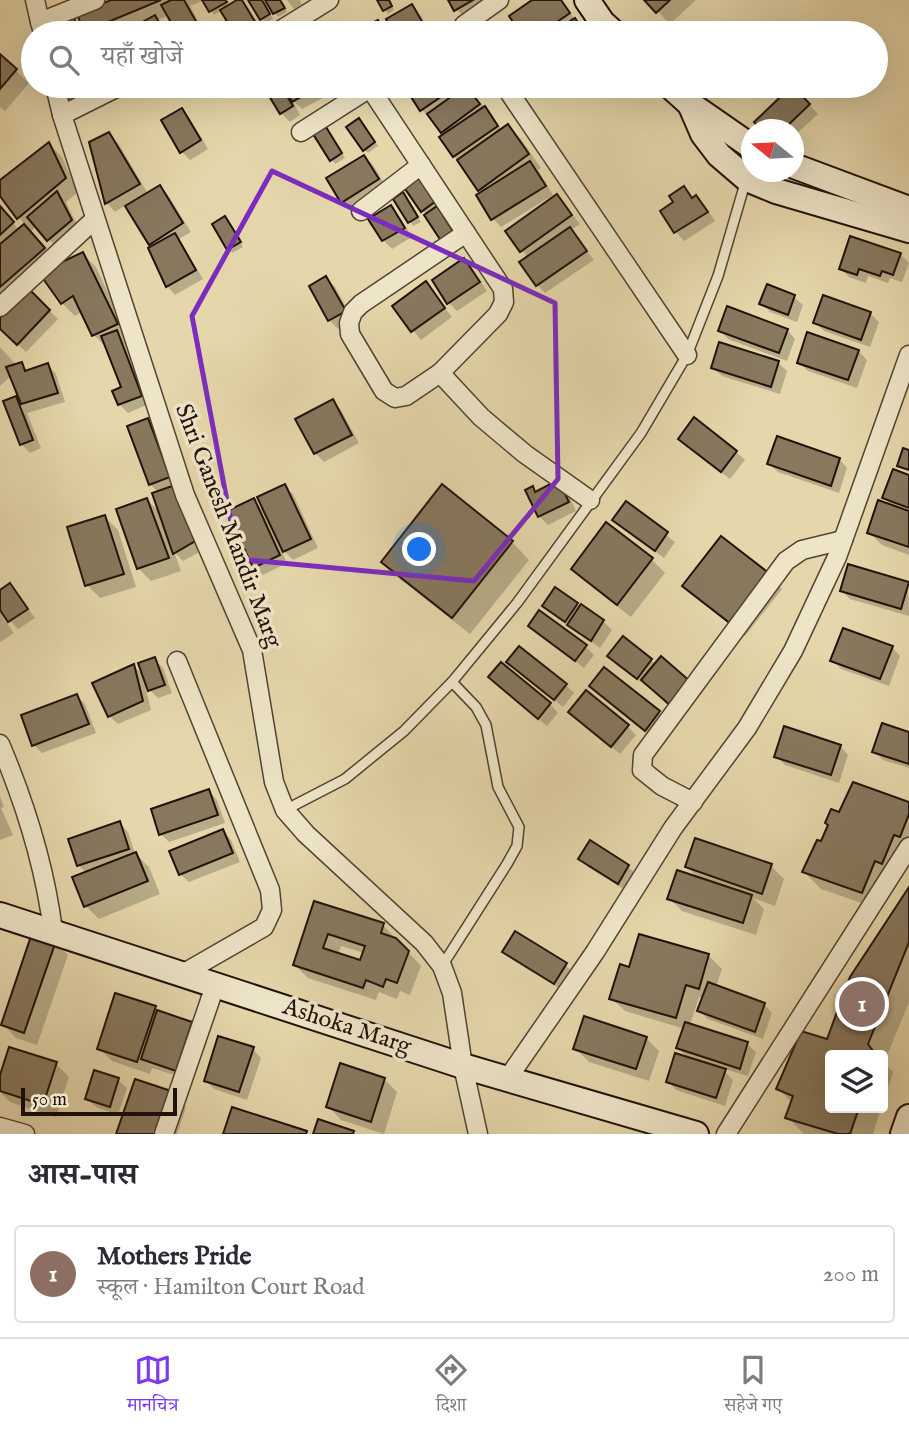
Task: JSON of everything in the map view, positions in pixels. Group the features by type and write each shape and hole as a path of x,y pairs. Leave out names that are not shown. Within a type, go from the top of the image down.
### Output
{"street":[{"path":"35,0 40,21"},
{"path":"54,21 95,0"},
{"path":"295,21 329,0"},
{"path":"474,21 499,0"},
{"path":"587,0 601,21"},
{"name":"Shri Ganesh Mandir Marg","path":"58,98 185,495 252,650 274,782 285,810 306,834 424,943 442,966 452,993 463,1066 478,1134"},
{"path":"62,115 96,98"},
{"path":"301,132 355,98"},
{"path":"379,98 503,289 503,302 498,314 440,373 406,396 395,398 384,391 350,334 349,323 353,312 466,233"},
{"path":"513,98 687,355"},
{"path":"683,98 741,139"},
{"path":"690,104 703,134 719,155 741,174"},
{"path":"360,211 421,164"},
{"path":"804,170 909,209"},
{"path":"754,182 776,191 909,230"},
{"path":"0,307 95,219"},
{"path":"508,1078 595,952 673,828 747,728 793,651 843,540 909,355"},
{"path":"440,373 498,432 590,500"},
{"path":"693,802 662,786 642,770 643,755 786,561 802,550 843,540"},
{"path":"177,661 270,890 272,909 264,927 184,973"},
{"path":"0,744 21,795 50,903 53,931"},
{"path":"726,1134 909,848"},
{"name":"Ashoka Marg","path":"0,915 463,1066 696,1134"},
{"path":"164,1134 216,984"},
{"path":"903,1134 909,1117"},
{"path":"0,1126 25,1134"}],"lane":[{"path":"285,810 345,779 404,732 452,682 517,603 641,433 687,355 718,276 746,182"},
{"path":"442,966 517,846 519,827 498,787 486,725 476,708 452,682"}],"highlighted area":[{"path":"272,171 555,303 558,479 474,581 238,559 192,316"}],"building":[{"path":"111,0 161,0 110,21 80,21 77,14"},
{"path":"171,0 184,0 196,21 170,21 161,5"},
{"path":"202,0 225,0 227,2 209,12"},
{"path":"242,0 255,21 227,21 220,10"},
{"path":"248,0 262,0 270,14 260,20"},
{"path":"265,0 280,0 285,8 273,14"},
{"path":"377,0 389,0 392,6 383,11"},
{"path":"448,0 473,0 454,11"},
{"path":"532,0 561,0 570,13 558,21 512,21 509,16"},
{"path":"644,0 670,0 656,13"},
{"path":"412,4 422,21 387,21 386,19"},
{"path":"155,15 158,21 144,21"},
{"path":"73,16 75,21 62,21"},
{"path":"0,54 17,69 0,89"},
{"path":"67,98 90,98 72,107"},
{"path":"270,98 288,98 293,106 280,114"},
{"path":"412,98 439,98 420,111"},
{"path":"449,98 475,98 480,104 441,133 427,114"},
{"path":"779,98 804,98 810,104 794,119 757,119"},
{"path":"485,106 498,126 453,157 439,137"},
{"path":"182,108 201,140 180,153 161,120"},
{"path":"359,118 375,142 363,151 346,127"},
{"path":"508,124 529,154 478,191 457,160"},
{"path":"326,127 342,153 330,161 313,134"},
{"path":"109,132 140,184 105,204 89,142"},
{"path":"49,142 66,178 17,219 0,196 0,180"},
{"path":"364,155 379,179 341,203 326,178"},
{"path":"530,161 546,186 491,220 476,195"},
{"path":"418,175 436,201 421,212 403,186"},
{"path":"160,185 183,223 149,245 125,206"},
{"path":"684,186 692,198 696,195 708,212 674,233 660,211 673,202 669,196"},
{"path":"57,191 72,220 47,241 27,217"},
{"path":"403,192 418,217 408,223 393,199"},
{"path":"557,194 572,215 520,252 505,231"},
{"path":"391,205 405,228 382,241 368,219"},
{"path":"0,206 14,222 0,235"},
{"path":"437,206 456,236 443,244 424,215"},
{"path":"225,216 241,242 227,250 212,224"},
{"path":"24,224 45,248 0,287 0,244"},
{"path":"570,227 587,251 536,286 519,262"},
{"path":"175,233 196,270 166,287 148,248"},
{"path":"850,236 901,253 893,275 882,271 880,276 859,269 857,275 839,269"},
{"path":"83,252 118,324 92,336 73,296 61,304 39,273"},
{"path":"464,258 480,282 447,304 432,280"},
{"path":"326,276 346,311 328,321 309,286"},
{"path":"426,281 445,308 411,332 392,306"},
{"path":"767,284 795,295 788,315 759,304"},
{"path":"26,286 50,310 17,345 0,329 0,313"},
{"path":"823,295 871,312 861,340 813,323"},
{"path":"727,306 788,329 779,353 718,331"},
{"path":"117,330 142,396 118,405 112,391 121,387 101,336"},
{"path":"807,332 859,350 848,380 797,363"},
{"path":"719,342 779,361 771,387 711,368"},
{"path":"22,362 25,371 48,363 58,393 21,404 6,367"},
{"path":"16,396 33,440 20,445 3,401"},
{"path":"333,399 352,435 314,454 295,419"},
{"path":"694,417 737,451 721,472 678,439"},
{"path":"148,418 170,477 149,485 127,426"},
{"path":"777,436 840,458 831,486 767,464"},
{"path":"903,448 909,450 909,470 897,466"},
{"path":"893,469 909,475 909,508 882,498"},
{"path":"558,480 569,502 538,517 525,490 533,486 535,492"},
{"path":"285,484 311,539 283,552 257,497"},
{"path":"442,484 513,541 452,618 381,562"},
{"path":"175,485 197,540 173,554 152,493"},
{"path":"147,498 169,558 137,569 116,509"},
{"path":"254,498 280,555 253,568 227,511"},
{"path":"878,500 909,511 909,547 867,533"},
{"path":"626,501 668,532 655,551 612,520"},
{"path":"105,515 124,574 85,586 67,527"},
{"path":"606,522 653,558 617,605 571,569"},
{"path":"721,536 770,574 731,624 682,586"},
{"path":"848,564 909,582 901,609 840,591"},
{"path":"10,583 28,609 8,622 0,610 0,590"},
{"path":"555,587 578,603 565,622 542,606"},
{"path":"581,604 604,620 591,641 567,625"},
{"path":"539,610 587,645 575,661 528,626"},
{"path":"843,628 893,646 880,679 830,661"},
{"path":"623,636 652,659 637,679 607,656"},
{"path":"519,646 567,684 554,700 506,662"},
{"path":"661,656 691,682 671,706 641,680"},
{"path":"155,657 165,685 148,691 138,663"},
{"path":"501,662 551,703 538,719 488,677"},
{"path":"134,664 143,701 108,717 92,683"},
{"path":"604,667 660,711 645,731 589,686"},
{"path":"586,690 629,725 611,747 568,712"},
{"path":"77,694 89,724 32,746 21,715"},
{"path":"882,723 909,732 909,764 872,752"},
{"path":"784,726 841,745 831,775 774,757"},
{"path":"853,782 909,802 909,814 900,837 894,835 882,864 875,861 862,893 802,872 817,840 821,841 831,809 839,812"},
{"path":"209,789 218,815 159,835 151,809"},
{"path":"120,821 129,849 77,866 68,839"},
{"path":"223,829 233,853 179,875 169,851"},
{"path":"695,838 772,864 762,894 685,867"},
{"path":"590,840 629,865 618,884 578,859"},
{"path":"136,852 148,881 84,907 72,877"},
{"path":"677,870 752,895 743,923 667,899"},
{"path":"909,887 909,942 868,1044 872,1050 825,1050 825,1113 857,1113 850,1134 838,1134 785,1118 793,1096 776,1089 801,1031 827,1039 850,977"},
{"path":"314,901 384,923 381,933 396,938 409,951 397,983 386,979 383,987 366,980 363,988 293,965","holes":["328,934 365,946 360,960 323,948"]},
{"path":"515,931 567,963 554,984 502,952"},
{"path":"32,933 56,941 24,1033 1,1025"},
{"path":"639,934 709,954 699,989 686,985 676,1018 609,999 620,964 629,967"},
{"path":"708,982 765,1003 755,1032 697,1011"},
{"path":"115,993 156,1006 137,1062 97,1049"},
{"path":"157,1010 192,1022 176,1071 141,1059"},
{"path":"584,1016 647,1037 636,1069 573,1049"},
{"path":"685,1022 748,1042 740,1069 676,1048"},
{"path":"218,1036 254,1047 239,1092 204,1081"},
{"path":"9,1047 57,1062 43,1105 0,1091 0,1075"},
{"path":"675,1053 726,1069 716,1098 666,1082"},
{"path":"340,1063 385,1078 371,1122 326,1107"},
{"path":"94,1070 119,1078 110,1107 85,1099"},
{"path":"135,1079 174,1092 160,1134 116,1134"},
{"path":"232,1107 307,1131 306,1134 223,1134"},
{"path":"318,1119 354,1131 353,1134 313,1134"}],"place":[{"name":"Mothers Pride","path":"862,1004"}]}
